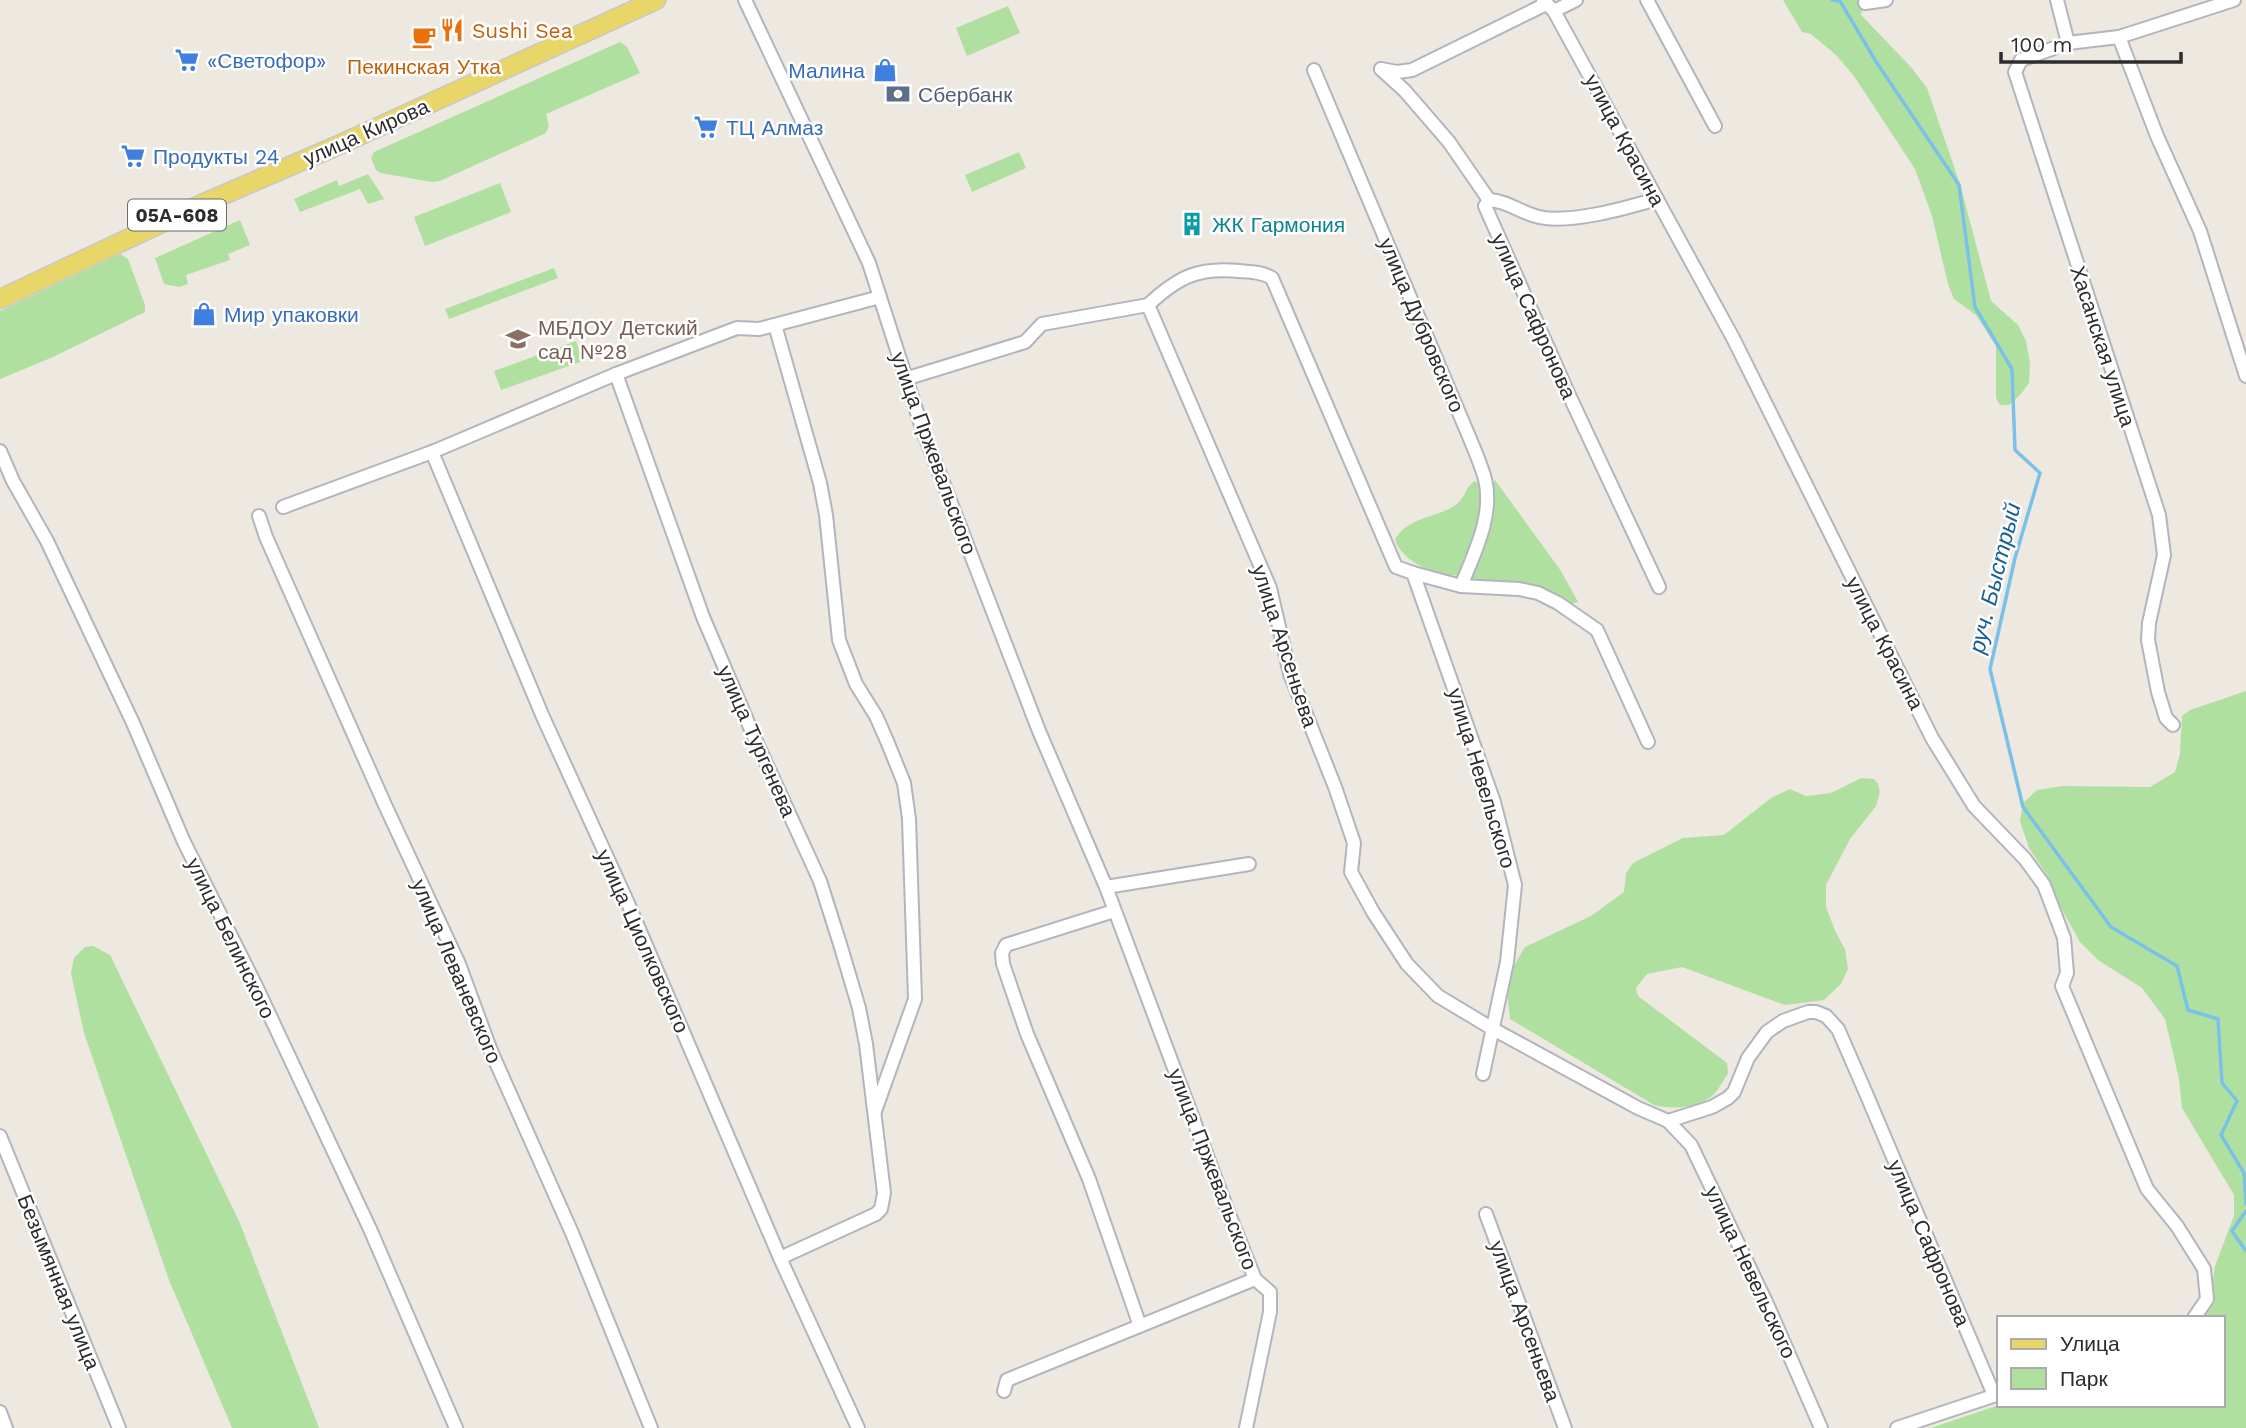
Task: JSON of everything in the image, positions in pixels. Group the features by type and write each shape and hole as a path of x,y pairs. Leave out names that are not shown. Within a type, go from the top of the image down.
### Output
{"main road":[{"name":"улица Кирова","path":"0,299 202,204 341,144 656,0"}],"street":[{"name":"улица Пржевальского","path":"745,0 855,229 922,428 1040,731 1106,887 1255,1279 1270,1292 1272,1301 1246,1428"},
{"path":"1548,5 1576,0"},
{"path":"1647,0 1715,126"},
{"path":"1865,3 1886,0"},
{"path":"2057,0 2068,43"},
{"name":"Хасанская улица","path":"2173,725 2166,718 2158,692 2148,640 2164,555 2159,515 2015,72 2021,60 2068,43 2119,37 2234,0"},
{"name":"улица Сафронова","path":"1548,5 1412,70 1396,72 1381,69 1449,142 1489,200 1485,206 1569,395 1659,587"},
{"name":"улица Красина","path":"1548,5 1733,338 1932,738 1974,806 2025,859 2044,885 2064,938 2067,973 2062,986 2067,999 2147,1189 2191,1246 2204,1269 2207,1299 2195,1316"},
{"path":"2119,37 2157,136 2209,255 2246,376"},
{"name":"улица Дубровского","path":"1314,70 1465,427 1485,481 1488,505 1478,545 1461,586"},
{"path":"1489,200 1508,203 1537,217 1555,218 1618,210 1657,199"},
{"name":"улица Невельского","path":"1148,305 1175,282 1202,271 1232,270 1266,274 1272,278 1396,567 1413,573 1494,802 1515,885 1507,962 1493,1029 1638,1108 1668,1121 1691,1145 1767,1304 1821,1428"},
{"path":"283,507 432,452 616,374 737,328 759,329 880,297"},
{"path":"905,379 1025,342 1042,324 1148,305"},
{"name":"улица Арсеньева","path":"1148,305 1270,588 1290,674 1354,843 1352,872 1373,912 1407,964 1438,996 1493,1029"},
{"path":"775,325 820,483 829,536 839,640 856,684 876,716 904,783 909,819 915,999 874,1115"},
{"name":"улица Тургенева","path":"616,374 703,617 820,881 859,1008 866,1044 884,1193 881,1209 876,1214 780,1258"},
{"name":"улица Белинского","path":"0,452 47,541 133,723 184,842 256,986 370,1229 456,1428"},
{"name":"улица Циолковского","path":"432,452 543,717 627,901 780,1258 858,1428"},
{"name":"улица Леваневского","path":"259,516 385,806 459,964 491,1051 572,1233 651,1428"},
{"path":"1413,573 1461,586 1520,589 1538,593 1597,629 1648,742"},
{"path":"1106,887 1249,864"},
{"path":"1114,911 1006,945 1002,953 1003,964 1027,1034 1089,1179 1140,1326"},
{"name":"улица Сафронова","path":"1668,1121 1712,1107 1728,1098 1734,1092 1748,1058 1768,1032 1783,1021 1808,1012 1826,1016 1838,1029 1997,1394"},
{"path":"1483,1074 1493,1029"},
{"name":"Безымянная улица","path":"0,1136 119,1428"},
{"name":"улица Арсеньева","path":"1486,1214 1565,1428"},
{"path":"1004,1391 1007,1380 1255,1279"},
{"path":"1897,1428 1997,1394"},
{"path":"0,1412 6,1428"}],"green space":[{"path":"1783,0 1870,0 1863,3 1861,15 1911,67 1927,88 1960,184 1991,301 2018,325 2026,341 2030,363 2029,383 2009,405 2000,405 1996,398 1996,346 1976,315 1954,299 1948,284 1932,216 1915,169 1854,76 1836,55 1811,34 1802,32"},
{"path":"1008,6 1020,33 967,56 956,28"},
{"path":"620,42 627,47 640,73 546,114 549,126 546,133 440,181 432,182 376,170 371,158 374,152"},
{"path":"1019,152 1026,168 972,192 965,175"},
{"path":"368,174 384,199 368,204 360,189 300,212 294,199 337,180 339,186"},
{"path":"500,183 511,212 425,246 414,217"},
{"path":"240,220 250,245 228,254 230,260 186,275 188,284 179,287 164,284 155,258"},
{"path":"120,254 128,259 145,305 145,312 53,357 0,379 0,311"},
{"path":"554,268 558,278 449,319 445,309"},
{"path":"576,341 583,361 501,390 494,371"},
{"path":"1495,480 1561,571 1578,602 1571,604 1544,588 1523,583 1470,579 1492,504 1492,483"},
{"path":"1475,481 1481,486 1481,509 1472,543 1459,575 1431,571 1404,554 1395,539 1402,531 1417,521 1451,508 1461,500"},
{"path":"2246,691 2246,1428 1931,1428 1997,1406 2225,1407 2225,1316 2199,1316 2210,1301 2215,1266 2234,1216 2234,1195 2182,1108 2179,1079 2165,1019 2142,988 2098,960 2080,942 2061,908 2049,878 2029,848 2020,821 2023,803 2037,790 2062,786 2150,787 2175,772 2180,754 2182,716 2190,710"},
{"path":"1861,778 1874,779 1880,792 1876,806 1850,839 1826,885 1826,907 1845,949 1848,969 1841,984 1824,1000 1785,1005 1682,967 1647,974 1636,988 1638,996 1727,1063 1728,1073 1717,1091 1709,1098 1695,1105 1654,1105 1510,1019 1507,991 1512,969 1525,947 1591,916 1624,892 1626,873 1633,863 1683,838 1724,835 1771,798 1790,789 1806,796 1831,793"},
{"path":"93,946 110,955 239,1221 319,1428 232,1428 169,1280 84,1033 71,973 74,958 85,947"}],"waterway":[{"name":"руч. Быстрый","path":"1832,0 1840,1 1875,60 1959,185 1975,307 2012,369 2015,450 2040,473 2015,558 1990,669 2023,807 2111,927 2177,966 2188,1010 2218,1019 2222,1083 2237,1101 2221,1135 2244,1173 2246,1204"},
{"name":"руч. Быстрый","path":"2246,1211 2232,1231 2246,1251"}],"place":[{"name":"Sushi Sea","path":"452,30"},
{"name":"Пекинская Утка","path":"424,37"},
{"name":"«Светофор»","path":"187,60"},
{"name":"Малина","path":"885,70"},
{"name":"Сбербанк","path":"898,94"},
{"name":"ТЦ Алмаз","path":"706,127"},
{"name":"Продукты 24","path":"133,156"},
{"name":"ЖК Гармония","path":"1192,224"},
{"name":"Мир упаковки","path":"204,314"},
{"name":"МБДОУ Детский сад №28","path":"518,339"}]}
